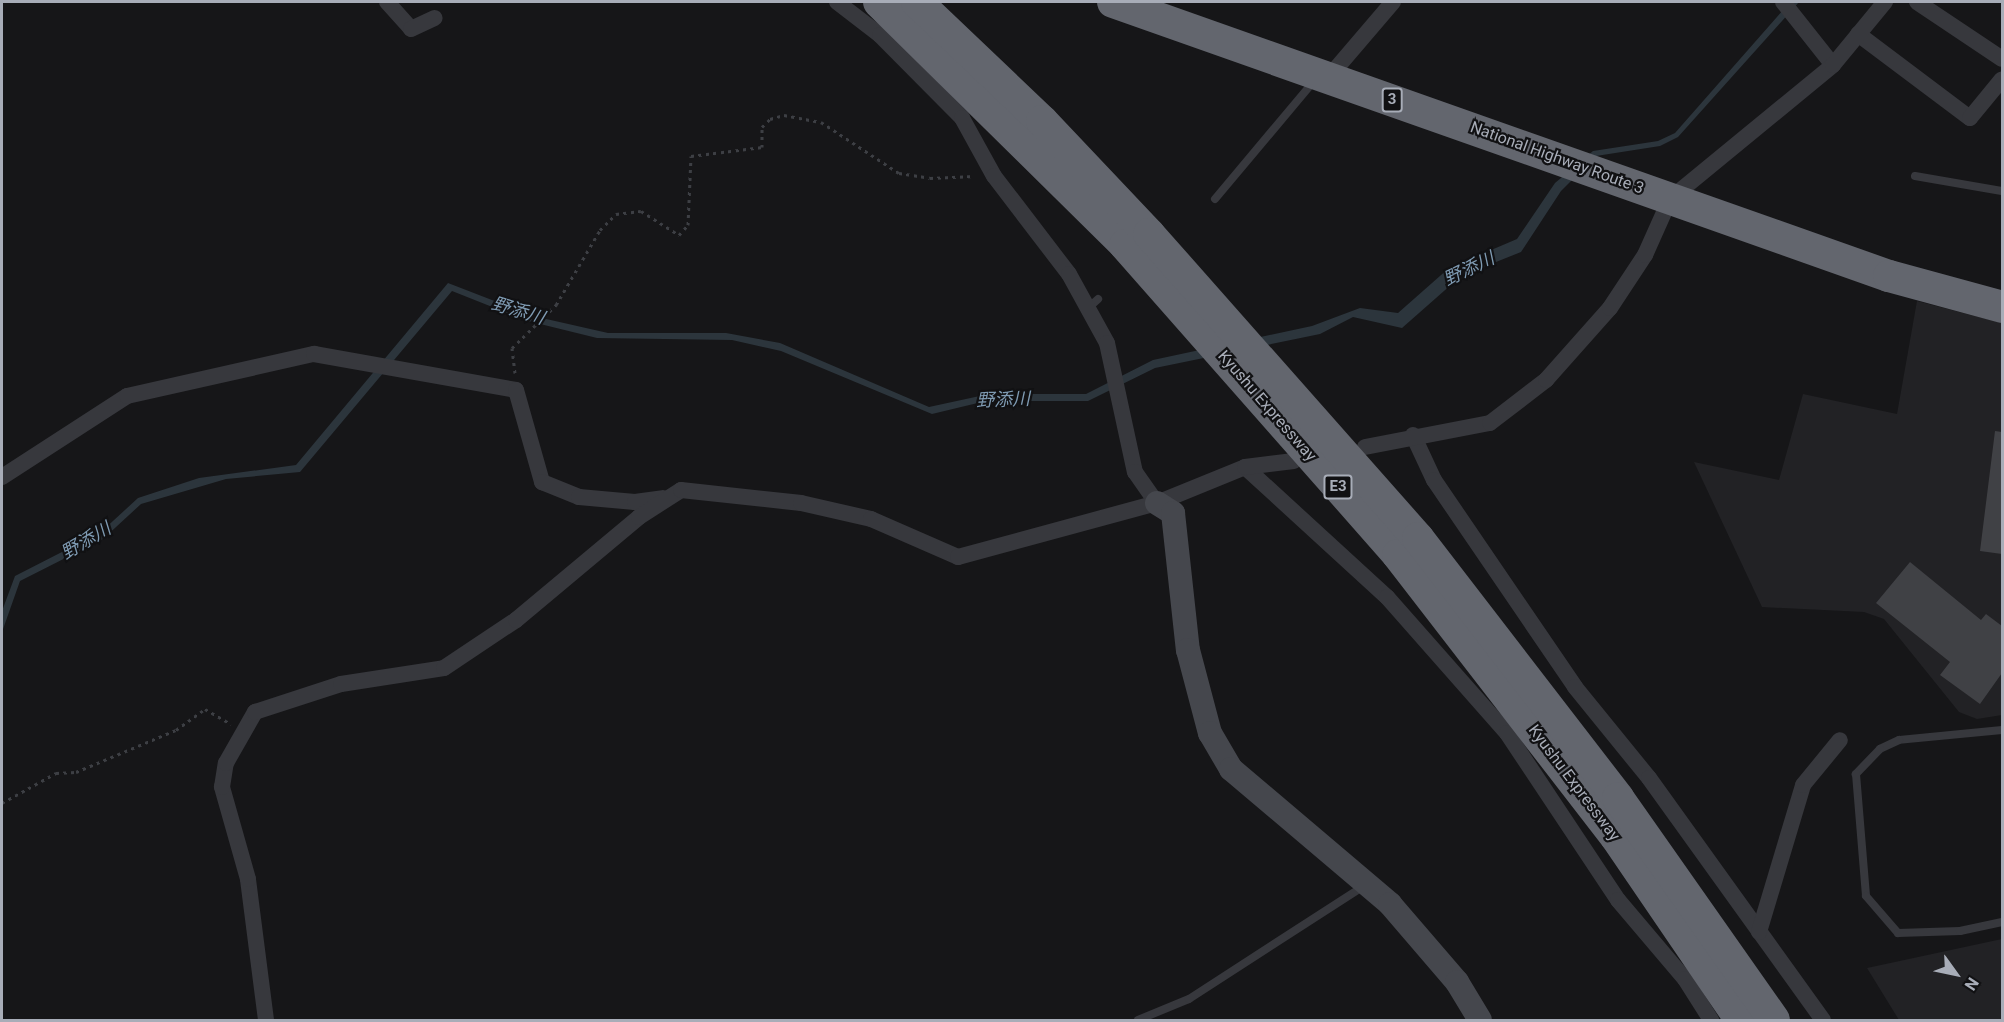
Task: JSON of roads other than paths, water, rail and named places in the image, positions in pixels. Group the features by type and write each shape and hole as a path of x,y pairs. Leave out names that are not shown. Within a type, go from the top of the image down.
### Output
{"highway":[{"name":"Kyushu Expressway","path":"879,2 1125,245 1398,555 1616,837 1741,1020"},
{"name":"Kyushu Expressway","path":"917,2 1042,121 1149,234 1418,538 1618,798 1773,1020"},
{"name":"National Highway Route 3","path":"1113,2 1889,276 2002,307"}],"street":[{"path":"387,2 411,29 435,18"},
{"path":"837,2 880,35 962,118 994,176 1021,204 1092,304 1107,343 1135,472 1157,503 1173,513 1188,650 1210,733 1231,769 1263,801 1367,884 1457,982 1480,1020"},
{"path":"1324,76 1393,2"},
{"path":"1783,2 1833,65"},
{"path":"1365,447 1413,435 1490,423 1546,380 1610,308 1645,255 1670,199 1833,65 1885,2"},
{"path":"1917,2 2002,59"},
{"path":"1858,34 1970,118 2002,79"},
{"path":"2,477 127,396 314,354 516,390 542,482 579,497 635,502 664,498"},
{"path":"1413,435 1434,480 1575,687 1823,1020"},
{"path":"266,1020 248,879 222,787 226,763 242,730 255,712 299,696 444,668 516,620 664,498 681,489 712,490 801,503 871,519 958,557 1157,503 1245,467 1294,461"},
{"path":"1245,467 1387,597 1507,733 1618,900 1685,979 1711,1020"},
{"path":"1759,932 1803,785 1840,740"}],"lane":[{"path":"1215,199 1324,76"},
{"path":"1915,176 2002,192"},
{"path":"2002,730 1899,740 1880,749 1856,774 1866,896 1898,933 1960,931 2002,922"},
{"path":"1138,1020 1189,999 1367,884"}],"water":[{"name":"野添川","path":"1790,2 1799,2 1678,137 1660,146 1596,156 1561,191 1521,252 1461,276 1402,328 1353,317 1320,334 1155,368 1088,401 986,401 932,414 781,351 732,340 597,338 528,321 452,291 300,472 226,479 141,504 103,539 20,581 2,632 2,611 15,576 101,532 138,498 199,478 296,465 448,283 533,316 608,333 726,333 780,343 929,407 989,394 1086,394 1153,360 1312,326 1360,308 1398,313 1449,268 1517,239 1555,183 1593,151 1658,141 1675,133"}]}
